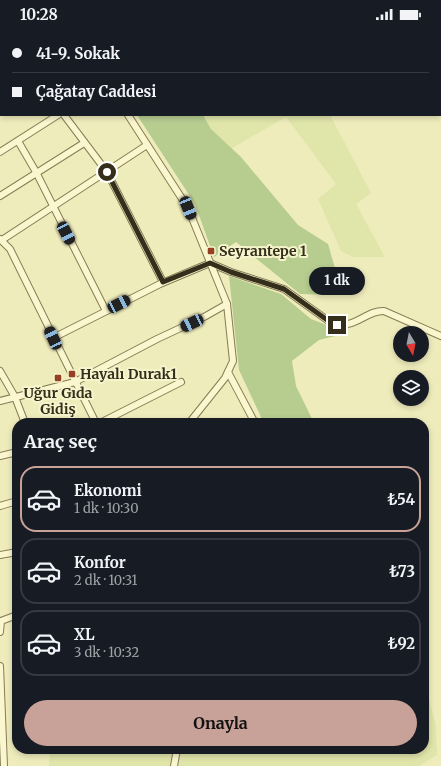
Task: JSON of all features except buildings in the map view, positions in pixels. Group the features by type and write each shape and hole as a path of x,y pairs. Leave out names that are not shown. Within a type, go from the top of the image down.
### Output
{"street":[{"path":"0,152 56,116"},
{"path":"65,116 107,172 163,282"},
{"path":"129,116 188,208 227,304 233,362 228,372 193,418"},
{"path":"18,141 36,172 52,207 106,311"},
{"path":"0,196 84,143"},
{"path":"93,418 13,255 1,240 147,145"},
{"path":"53,338 163,282 210,263 231,272 284,289 330,322 337,325 360,320 378,310 384,311 441,336"},
{"path":"0,401 75,382 227,304"},
{"path":"0,370 15,397 23,418"},
{"path":"228,372 252,418"},
{"path":"110,418 181,382"},
{"path":"0,456 12,453"},
{"path":"0,506 12,502"},
{"path":"0,555 12,553"},
{"path":"0,632 1,621 12,616"},
{"path":"0,666 2,751 4,766"},
{"path":"174,766 176,754"}],"green space":[{"path":"138,116 204,116 211,129 241,157 298,225 328,244 337,275 331,295 300,294 236,242 214,257 195,204"},
{"path":"204,116 331,116 371,193 356,204 385,257 353,257 341,251 318,199 336,184 286,117 232,148 211,129"},
{"path":"229,276 281,294 311,319 348,333 319,340 292,361 296,386 312,418 261,418 239,370"},
{"path":"429,700 436,725 437,755 419,766 49,766 50,754 429,754"}],"place":[{"name":"Seyrantepe 1","path":"211,251"},
{"name":"Hayalı Durak1","path":"72,374"},
{"name":"Uğur Gıda Gidiş","path":"58,378"}],"route":[{"path":"107,172 163,282 210,263 231,272 284,289 330,322 337,325"}]}
